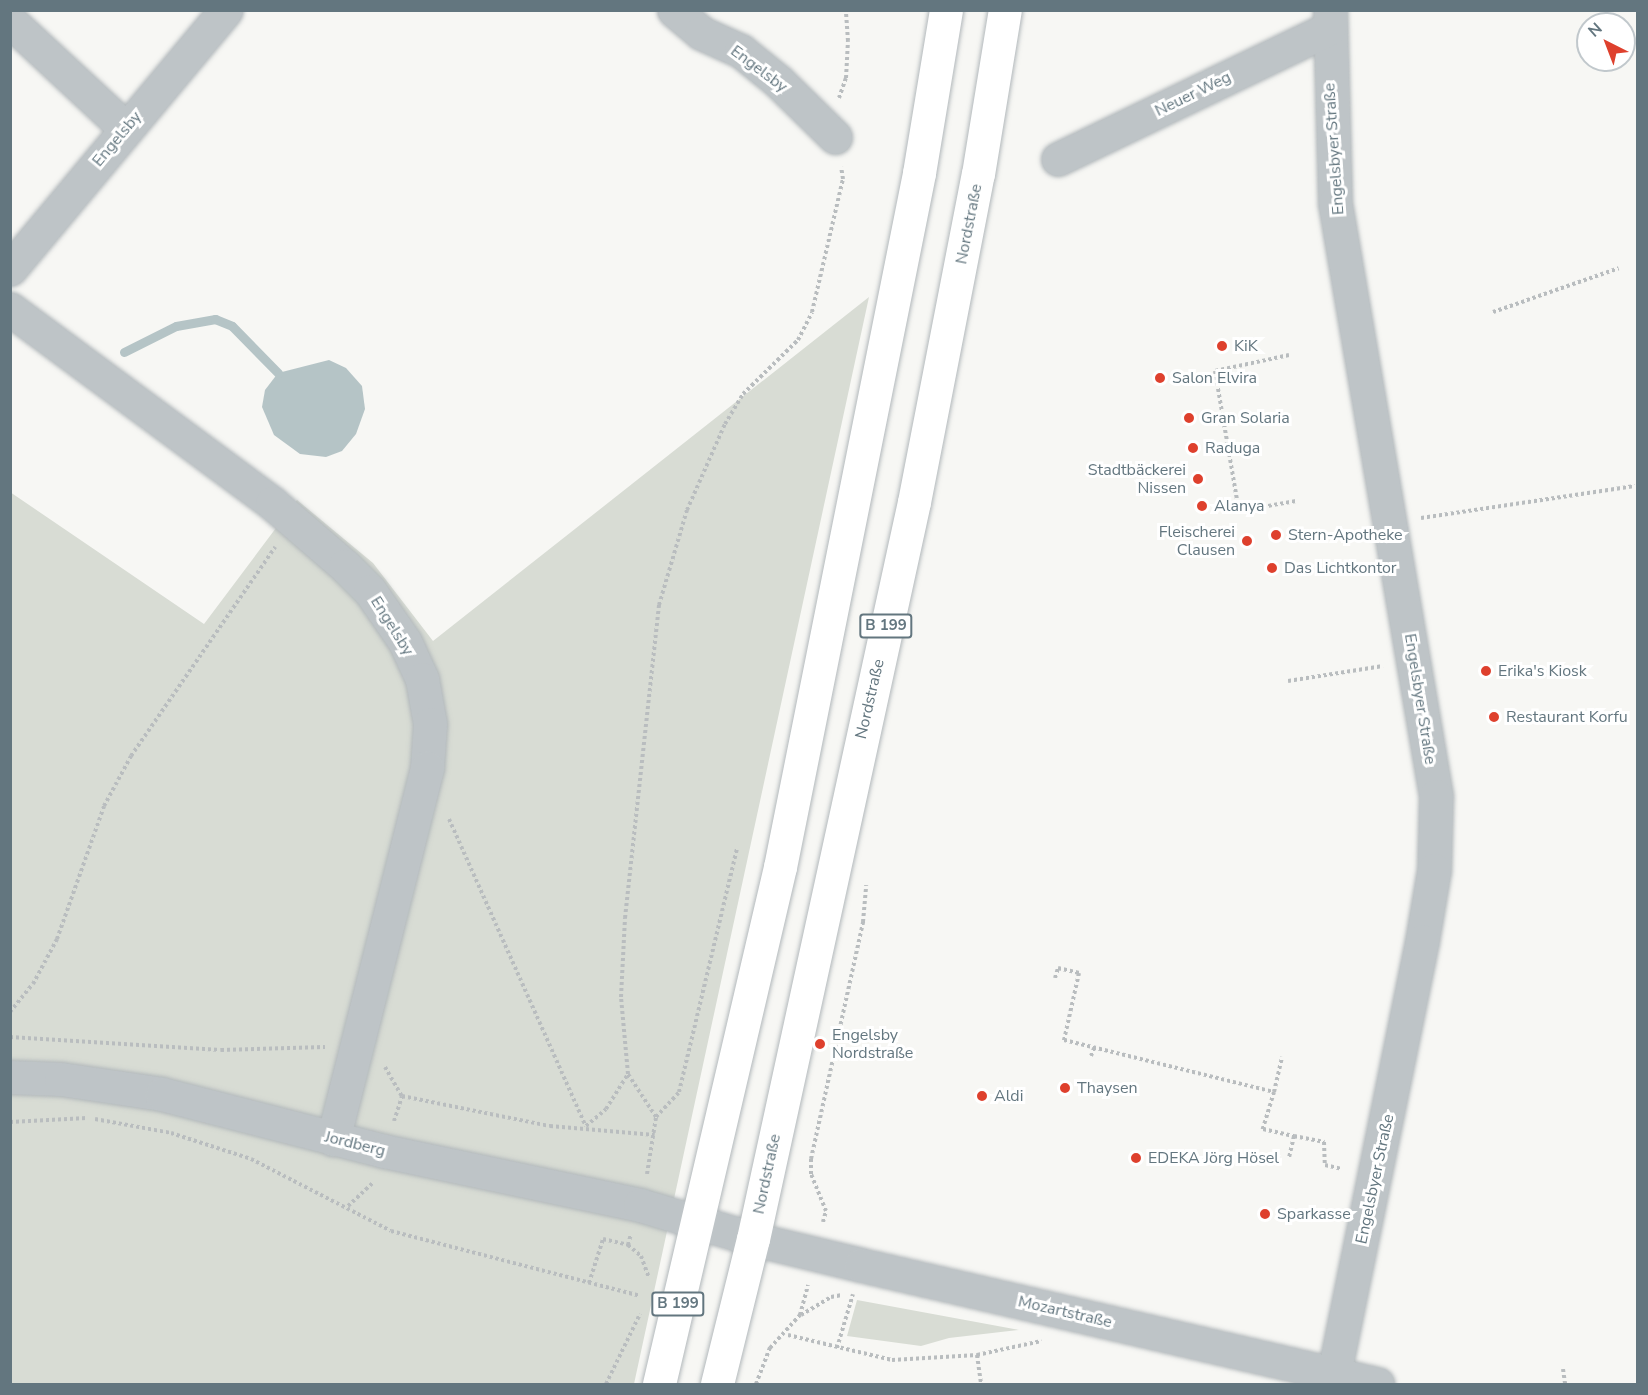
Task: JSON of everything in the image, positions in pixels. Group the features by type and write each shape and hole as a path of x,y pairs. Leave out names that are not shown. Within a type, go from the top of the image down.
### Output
{"main road":[{"name":"B 199","path":"659,1384 780,867 916,185 946,10"},
{"name":"Nordstraße","path":"717,1384 753,1239 914,502 978,174 1005,10"}],"street":[{"name":"Engelsby","path":"10,269 125,128 226,10"},
{"name":"Engelsby","path":"674,10 701,33 741,51 769,73 835,138"},
{"name":"Neuer Weg","path":"1058,159 1329,20"},
{"name":"Engelsbyer Straße","path":"1329,20 1335,203 1436,796 1434,870 1375,1177 1333,1379"},
{"path":"10,21 125,128"},
{"name":"Engelsby","path":"10,309 297,524 370,591 405,642 422,679 430,724 427,768 333,1139"},
{"name":"Jordberg","path":"10,1077 61,1079 162,1094 333,1139 640,1205 697,1222"},
{"name":"Mozartstraße","path":"697,1222 753,1239 1333,1379 1377,1384"}],"path":[{"path":"656,1117 628,1074 621,997 625,918 659,605 687,510 726,424 743,394 798,340 812,312 843,179 835,138 835,112 846,78 846,10"},
{"path":"1493,312 1619,268"},
{"path":"1289,355 1215,371 1239,511 1296,501"},
{"path":"1390,523 1635,486"},
{"path":"10,1012 33,984 57,939 97,824 131,756 255,572 297,524"},
{"path":"1288,681 1414,661"},
{"path":"427,768 586,1126 606,1110 628,1074"},
{"path":"628,1245 640,1205 656,1117 679,1092 737,849"},
{"path":"1055,978 1058,968 1079,974 1064,1041 1274,1092"},
{"path":"1091,1056 1094,1048"},
{"path":"1282,1058 1263,1129 1324,1142 1325,1165 1375,1177"},
{"path":"10,1122 86,1118 171,1133 251,1159 391,1231 640,1296"},
{"path":"1289,1158 1293,1136"},
{"path":"589,1283 603,1239 628,1245 641,1256 650,1286"},
{"path":"606,1384 647,1294"},
{"path":"837,1348 851,1303"},
{"path":"788,1335 892,1360 977,1355 1020,1343 1052,1340"},
{"path":"977,1355 981,1384"},
{"path":"1563,1370 1565,1384"},
{"path":"756,1384 760,1371"}],"shaded area":[{"path":"869,297 634,1384 11,1384 10,492 204,624 297,500 373,563 433,641"},
{"path":"329,360 346,368 362,386 365,409 356,434 342,451 326,457 300,454 274,435 262,407 265,390 278,373"},
{"path":"857,1300 1019,1330 949,1338 921,1346 847,1336"}],"waterway":[{"path":"124,352 176,326 215,319 232,326 278,373"}],"place":[{"name":"KiK","path":"1222,346"},
{"name":"Salon Elvira","path":"1160,378"},
{"name":"Gran Solaria","path":"1189,418"},
{"name":"Raduga","path":"1193,448"},
{"name":"Stadtbäckerei Nissen","path":"1198,479"},
{"name":"Alanya","path":"1202,506"},
{"name":"Stern-Apotheke","path":"1276,535"},
{"name":"Fleischerei Clausen","path":"1247,541"},
{"name":"Das Lichtkontor","path":"1272,568"},
{"name":"Erika's Kiosk","path":"1486,671"},
{"name":"Restaurant Korfu","path":"1494,717"},
{"name":"Engelsby Nordstraße","path":"820,1044"},
{"name":"Thaysen","path":"1065,1088"},
{"name":"Aldi","path":"982,1096"},
{"name":"EDEKA Jörg Hösel","path":"1136,1158"},
{"name":"Sparkasse","path":"1265,1214"}]}
